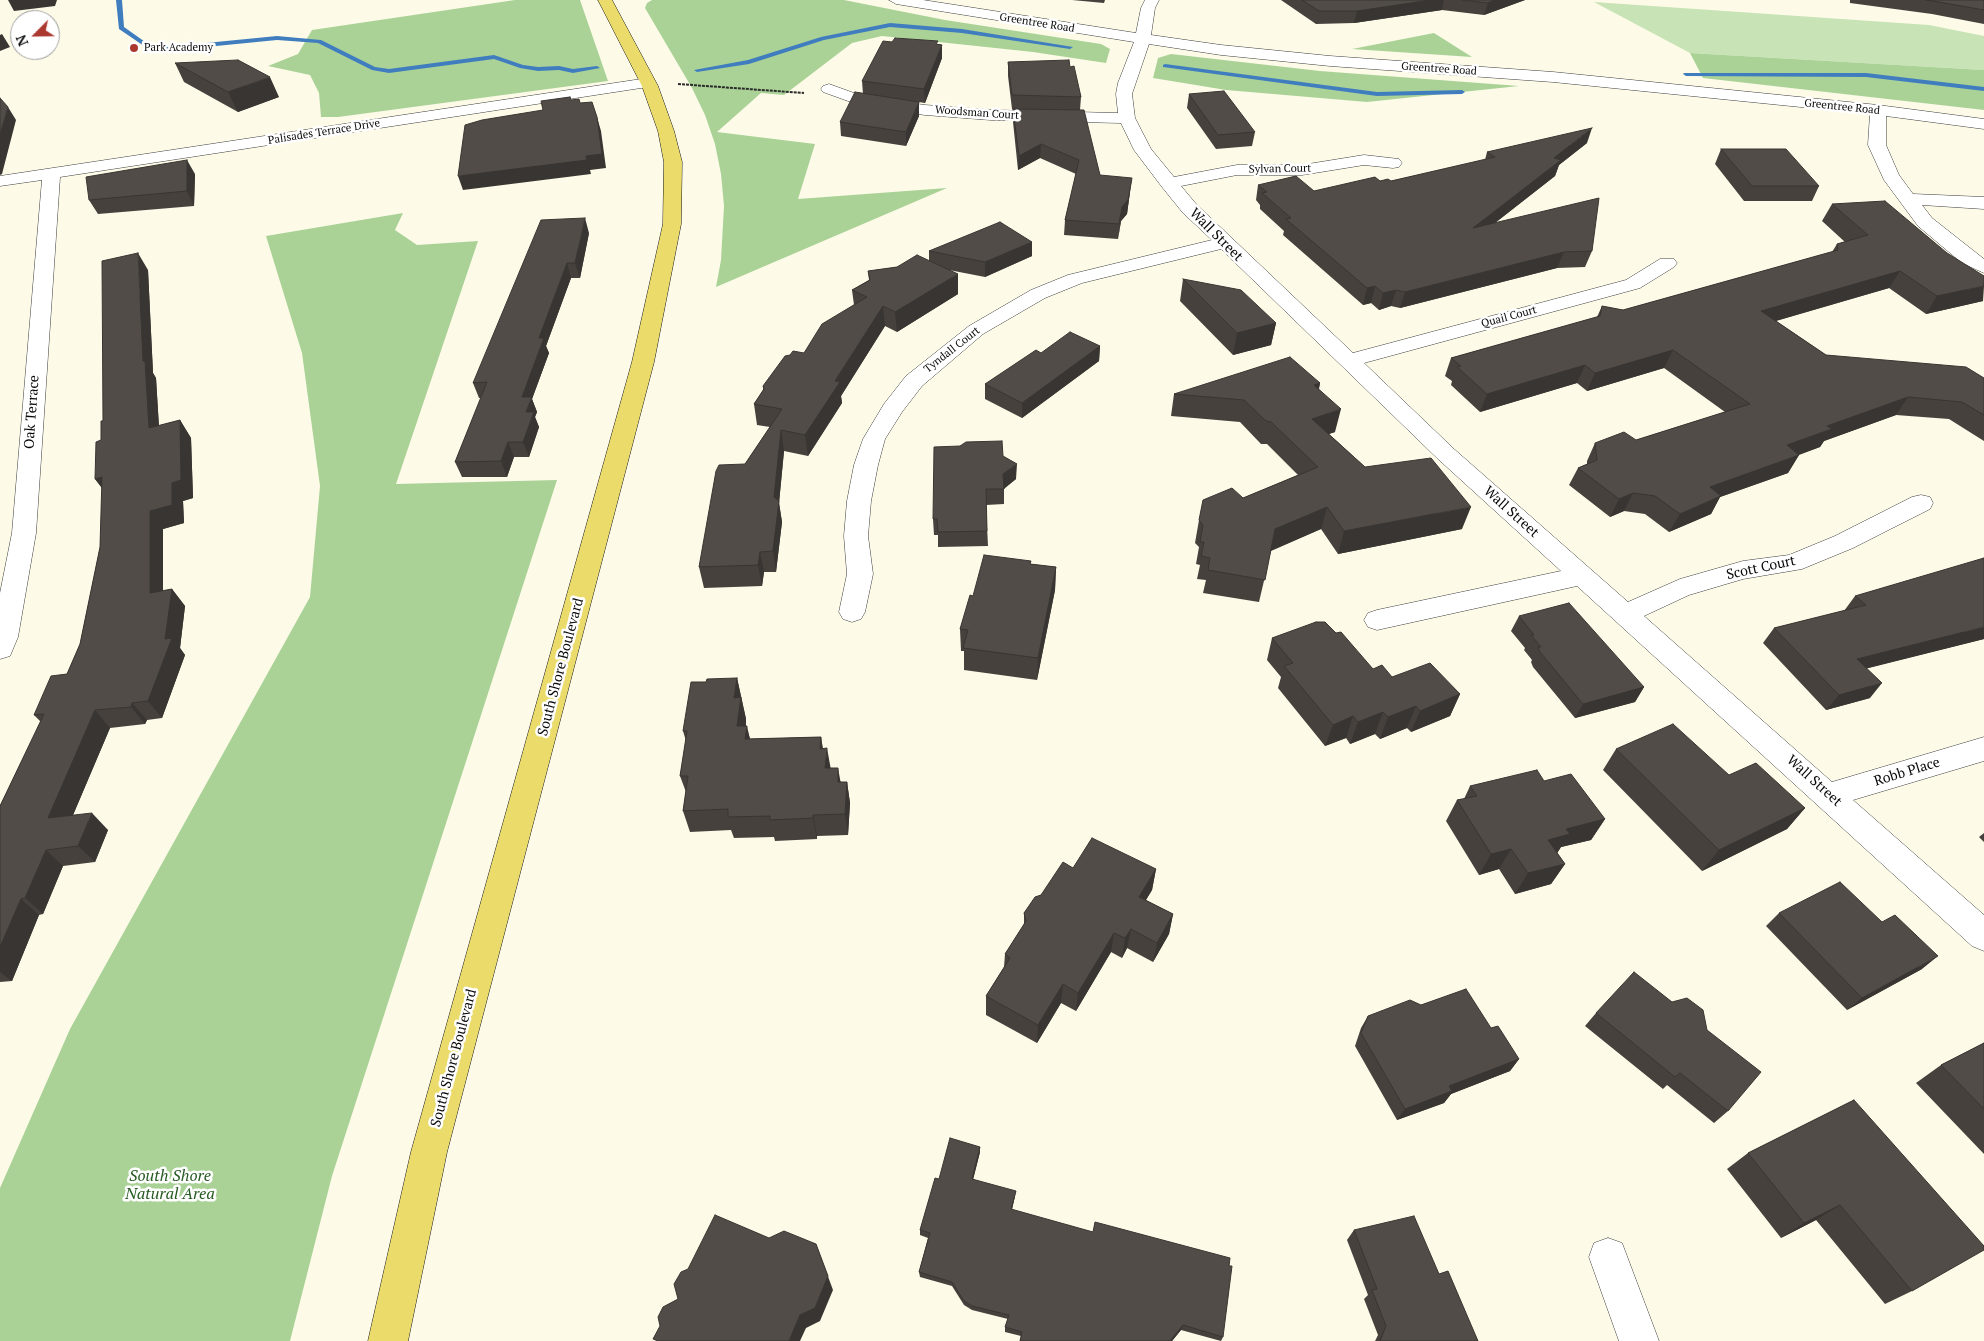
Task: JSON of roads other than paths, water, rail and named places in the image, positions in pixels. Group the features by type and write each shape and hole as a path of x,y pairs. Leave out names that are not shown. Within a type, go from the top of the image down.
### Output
{"main road":[{"name":"South Shore Boulevard","path":"388,1341 429,1152 473,983 618,457 643,362 666,257 674,198 673,162 666,131 649,84 605,0"}],"street":[{"name":"Greentree Road","path":"896,0 1143,39 1330,61 1553,77 1878,110 1984,124"},
{"name":"Wall Street","path":"1152,0 1143,39 1126,83 1124,94 1127,118 1143,150 1190,209 1446,454 1830,795 1984,936"},
{"name":"Palisades Terrace Drive","path":"0,181 649,84"},
{"name":"Woodsman Court","path":"829,88 862,101 925,110 991,116 1127,118"},
{"path":"1878,110 1876,145 1890,176 1925,222 1969,259 1984,267"},
{"name":"Sylvan Court","path":"1168,183 1237,170 1302,170 1364,160 1393,163"},
{"name":"Oak Terrace","path":"0,649 5,638 24,533 50,173"},
{"path":"1909,199 1984,203"},
{"name":"Tyndall Court","path":"852,612 860,574 856,536 859,501 866,465 874,439 892,409 914,381 976,330 1038,294 1075,279 1224,243"},
{"name":"Quail Court","path":"1347,361 1633,284 1667,263"},
{"name":"Scott Court","path":"1627,614 1680,588 1743,570 1793,563 1844,542 1921,503"},
{"path":"1377,620 1582,576"},
{"name":"Robb Place","path":"1830,795 1984,749"},
{"path":"1608,1257 1639,1341"}],"waterway":[{"path":"119,0 121,28 146,45 165,49 277,38 319,41 374,69 389,71 494,57 522,67 538,69 559,68 573,71 597,68"},
{"path":"697,70 749,62 823,38 890,25 962,31 1070,47"},
{"path":"1165,66 1377,94 1462,92"},
{"path":"1686,74 1866,75 1984,89"}],"place":[{"name":"Park Academy","path":"134,48"}],"park label":[{"name":"South Shore Natural Area","path":"170,1185"}]}
